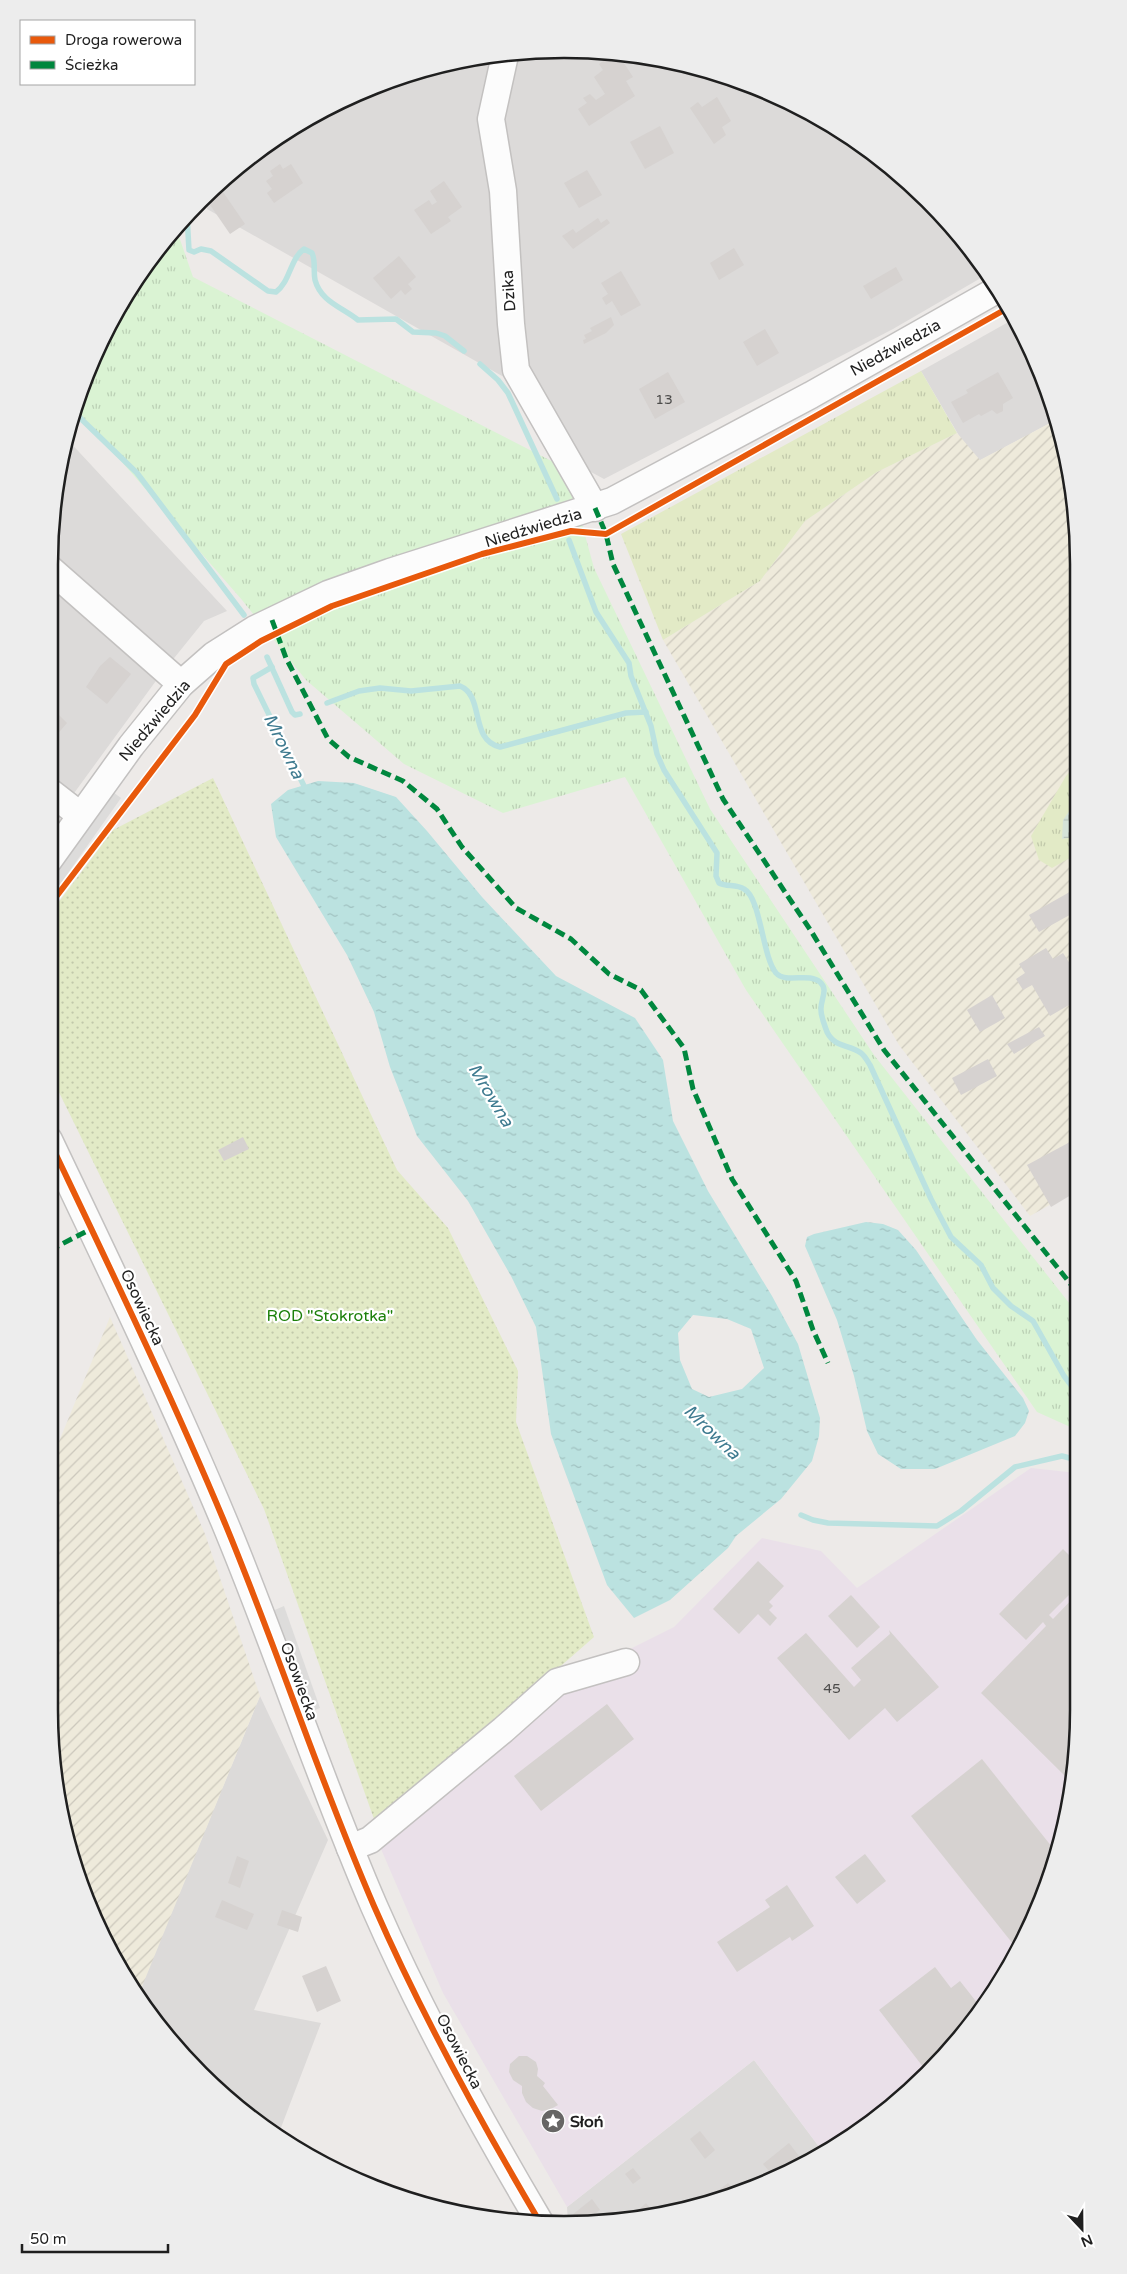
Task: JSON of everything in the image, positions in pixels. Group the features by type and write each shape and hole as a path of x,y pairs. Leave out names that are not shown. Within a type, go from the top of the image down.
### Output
{"street":[{"name":"Dzika","path":"503,61 491,118 503,191 509,304 516,370 594,508"},
{"name":"Niedźwiedzia","path":"58,847 131,746 180,684 214,655 255,629 328,594 390,572 612,501 811,395 991,293"},
{"path":"58,576 180,684"},
{"path":"58,798 80,815"},
{"name":"Osowiecka","path":"58,1159 194,1450 243,1568 312,1754 394,1950 449,2061 536,2215"},
{"path":"350,1848 370,1840 503,1730 557,1682 626,1662"}],"shaded area":[{"path":"530,59 597,59 662,67 726,84 757,96 816,125 872,162 897,183 944,230 981,278 893,329 604,479 580,466 550,403 207,209 207,205 230,183 282,143 340,110 401,84 465,67 497,62"},
{"path":"1008,322 1031,370 1049,423 975,463 921,371"},
{"path":"1049,423 1060,465 1068,530 1070,564 1070,1193 1030,1216 899,1045 663,640 760,581 805,521 877,472 957,433 980,460"},
{"path":"72,445 227,611 204,621 158,678 69,800 58,791 58,564 62,497"},
{"path":"110,790 121,798 58,887 58,863"},
{"path":"110,1317 205,1534 260,1696 141,1989 125,1964 110,1934 84,1873 67,1809 62,1777 58,1710 58,1444"},
{"path":"1031,1468 1070,1472 1070,1710 1065,1777 1060,1809 1043,1873 1017,1934 1002,1964 984,1992 944,2044 897,2091 872,2112 819,2147 754,2060 567,2207 443,1993 378,1842 559,1691 622,1653 674,1627 762,1538 821,1551 857,1588"},
{"path":"284,1606 320,1708 307,1713 270,1612"},
{"path":"260,1696 328,1840 254,2010 321,2023 280,2130 255,2112 206,2068 162,2019 141,1988"},
{"path":"754,2060 819,2147 757,2178 726,2190 662,2207 630,2212 568,2216 567,2207"}],"green space":[{"path":"179,235 193,277 567,469 594,568 710,809 874,1055 1070,1304 1070,1427 1037,1412 746,990 625,777 503,813 404,764 306,680 242,600 80,414 96,370 125,310 162,255"},
{"path":"921,371 957,433 877,472 805,521 760,581 663,640 621,534"},
{"path":"1070,772 1070,858 1052,868 1039,860 1031,836"},
{"name":"ROD \"Stokrotka\"","path":"213,778 397,1170 448,1228 518,1371 516,1422 594,1637 498,1721 374,1819 264,1509 58,1090 58,903 113,830"},
{"path":"1070,810 1070,838 1062,839 1063,820"}],"water":[{"path":"318,781 354,783 396,797 482,897 556,976 635,1018 663,1060 673,1121 708,1191 772,1296 798,1344 820,1418 819,1436 812,1461 781,1499 736,1536 728,1548 670,1600 634,1618 607,1585 551,1434 536,1327 511,1276 468,1201 417,1136 390,1067 374,1012 347,955 276,837 271,804 288,790","holes":["693,1315 727,1319 751,1329 764,1368 742,1389 709,1397 692,1389 680,1360 678,1333"]},
{"path":"866,1222 883,1224 898,1230 916,1250 977,1340 1023,1398 1029,1411 1025,1423 1015,1436 935,1469 901,1469 878,1454 867,1431 854,1376 837,1320 805,1246 807,1237 814,1234"}],"building":[{"path":"605,60 623,61 633,77 626,81 635,96 589,126 578,109 587,103 583,98 590,94 596,100 605,94 594,77 603,70 599,64"},
{"path":"717,97 731,121 722,127 726,135 714,144 690,108 698,102 702,107"},
{"path":"660,126 674,153 645,169 630,142"},
{"path":"280,164 283,169 291,164 303,183 274,203 267,193 272,189 266,181 273,176 270,171"},
{"path":"587,170 602,195 579,208 564,183"},
{"path":"444,181 462,207 448,217 451,221 431,234 414,210 429,200 432,205 437,202 430,191"},
{"path":"223,192 245,224 230,234 209,203"},
{"path":"598,218 601,223 607,219 610,223 573,249 562,236 573,229 576,233"},
{"path":"734,248 744,265 719,280 710,263"},
{"path":"399,256 416,277 408,284 412,289 405,295 401,290 391,299 373,278"},
{"path":"896,267 903,280 871,299 863,286"},
{"path":"621,271 641,305 621,316 612,301 606,305 602,298 608,294 601,283"},
{"path":"611,317 614,325 606,333 584,344 583,340 586,339 584,335 592,331 590,328"},
{"path":"765,329 779,353 757,366 743,342"},
{"path":"668,372 685,402 655,419 639,389"},
{"path":"998,372 1013,398 1003,404 1003,411 997,414 992,410 981,416 979,414 963,423 951,402 968,393 966,390"},
{"path":"110,657 131,674 107,704 86,687 100,666"},
{"path":"58,714 67,723 58,734"},
{"path":"1070,892 1070,915 1039,932 1029,915"},
{"path":"1046,948 1053,959 1063,953 1070,964 1070,1004 1050,1016 1032,985 1023,990 1016,979 1025,973 1019,964"},
{"path":"992,995 1005,1018 980,1032 967,1010"},
{"path":"1039,1027 1045,1036 1014,1054 1007,1044"},
{"path":"988,1059 997,1076 961,1095 952,1078"},
{"path":"243,1137 249,1149 224,1161 218,1150"},
{"path":"1070,1142 1070,1196 1051,1207 1027,1165"},
{"path":"1063,1549 1070,1556 1070,1594 1049,1615 1053,1619 1070,1601 1070,1710 1065,1776 981,1693 1046,1626 1043,1622 1026,1640 999,1614"},
{"path":"758,1561 784,1586 769,1602 773,1606 769,1610 777,1618 770,1626 758,1614 739,1634 713,1609"},
{"path":"851,1595 880,1627 857,1648 828,1616"},
{"path":"889,1630 939,1687 897,1722 885,1708 849,1740 777,1658 806,1633 854,1687 861,1680 851,1668 890,1634"},
{"path":"607,1704 634,1739 541,1811 514,1776"},
{"path":"982,1759 1051,1845 1031,1904 1012,1943 911,1816"},
{"path":"865,1854 886,1881 857,1904 835,1877"},
{"path":"237,1856 249,1861 240,1888 228,1883"},
{"path":"787,1885 814,1926 792,1941 790,1937 737,1972 717,1942 770,1907 765,1900"},
{"path":"222,1900 254,1914 247,1930 215,1917"},
{"path":"282,1910 302,1917 298,1932 277,1925"},
{"path":"326,1966 341,2001 317,2012 302,1976"},
{"path":"935,1967 951,1988 960,1981 977,2002 944,2044 923,2066 879,2010"},
{"path":"519,2056 527,2056 536,2062 537,2076 545,2083 543,2086 558,2105 542,2111 533,2108 526,2102 522,2093 522,2086 513,2080 509,2072 510,2064"},
{"path":"700,2131 715,2150 705,2159 690,2139"},
{"path":"789,2143 800,2157 770,2172 763,2164"},
{"path":"633,2168 641,2178 633,2184 625,2174"},
{"path":"728,2183 732,2188 717,2193"},
{"path":"592,2199 600,2210 593,2215 572,2215"},
{"path":"646,2203 651,2209 637,2211"}],"waterway":[{"name":"Mrowna","path":"188,225 189,250 194,252 201,249 211,251 268,291 276,292 281,288 299,253 304,249 312,253 315,280 322,294 358,320 396,319 413,332 436,333 445,336 464,351"},
{"name":"Mrowna","path":"480,364 498,380 508,393 557,499"},
{"name":"Mrowna","path":"79,417 137,473 244,615"},
{"name":"Mrowna","path":"569,540 596,612 629,663 631,676 651,726 657,754 664,770 717,853 716,876 719,883 741,887 750,894 758,915 767,954 776,973 786,978 815,979 823,985 821,1013 827,1032 834,1041 861,1053 870,1065 931,1199 951,1237 981,1265 993,1288 1011,1306 1033,1321 1070,1384"},
{"name":"Mrowna","path":"267,657 292,712 295,715 300,714"},
{"name":"Mrowna","path":"272,667 253,678 254,684 306,790"},
{"name":"Mrowna","path":"327,703 359,691 380,688 411,691 460,686 468,691 472,699 484,736 490,743 500,747 626,713 646,712"},
{"name":"Mrowna","path":"801,1515 828,1523 937,1526 961,1511 1015,1467 1062,1456 1070,1458"}],"marked path":[{"path":"595,508 606,534 613,564 723,799 811,931 884,1050 1070,1283"},
{"path":"272,620 286,658 328,739 349,757 403,781 437,809 462,847 516,908 571,939 609,974 641,990 684,1048 693,1089 732,1179 796,1281 813,1330 828,1363"},
{"path":"58,1246 91,1229"}],"cycle path":[{"path":"58,894 195,715 226,664 261,641 332,606 482,554 571,531 606,534 1002,311"},
{"path":"58,1159 161,1377 224,1521 335,1810 392,1947 453,2068 536,2215"}],"place":[{"name":"Słoń","path":"553,2121"}]}
